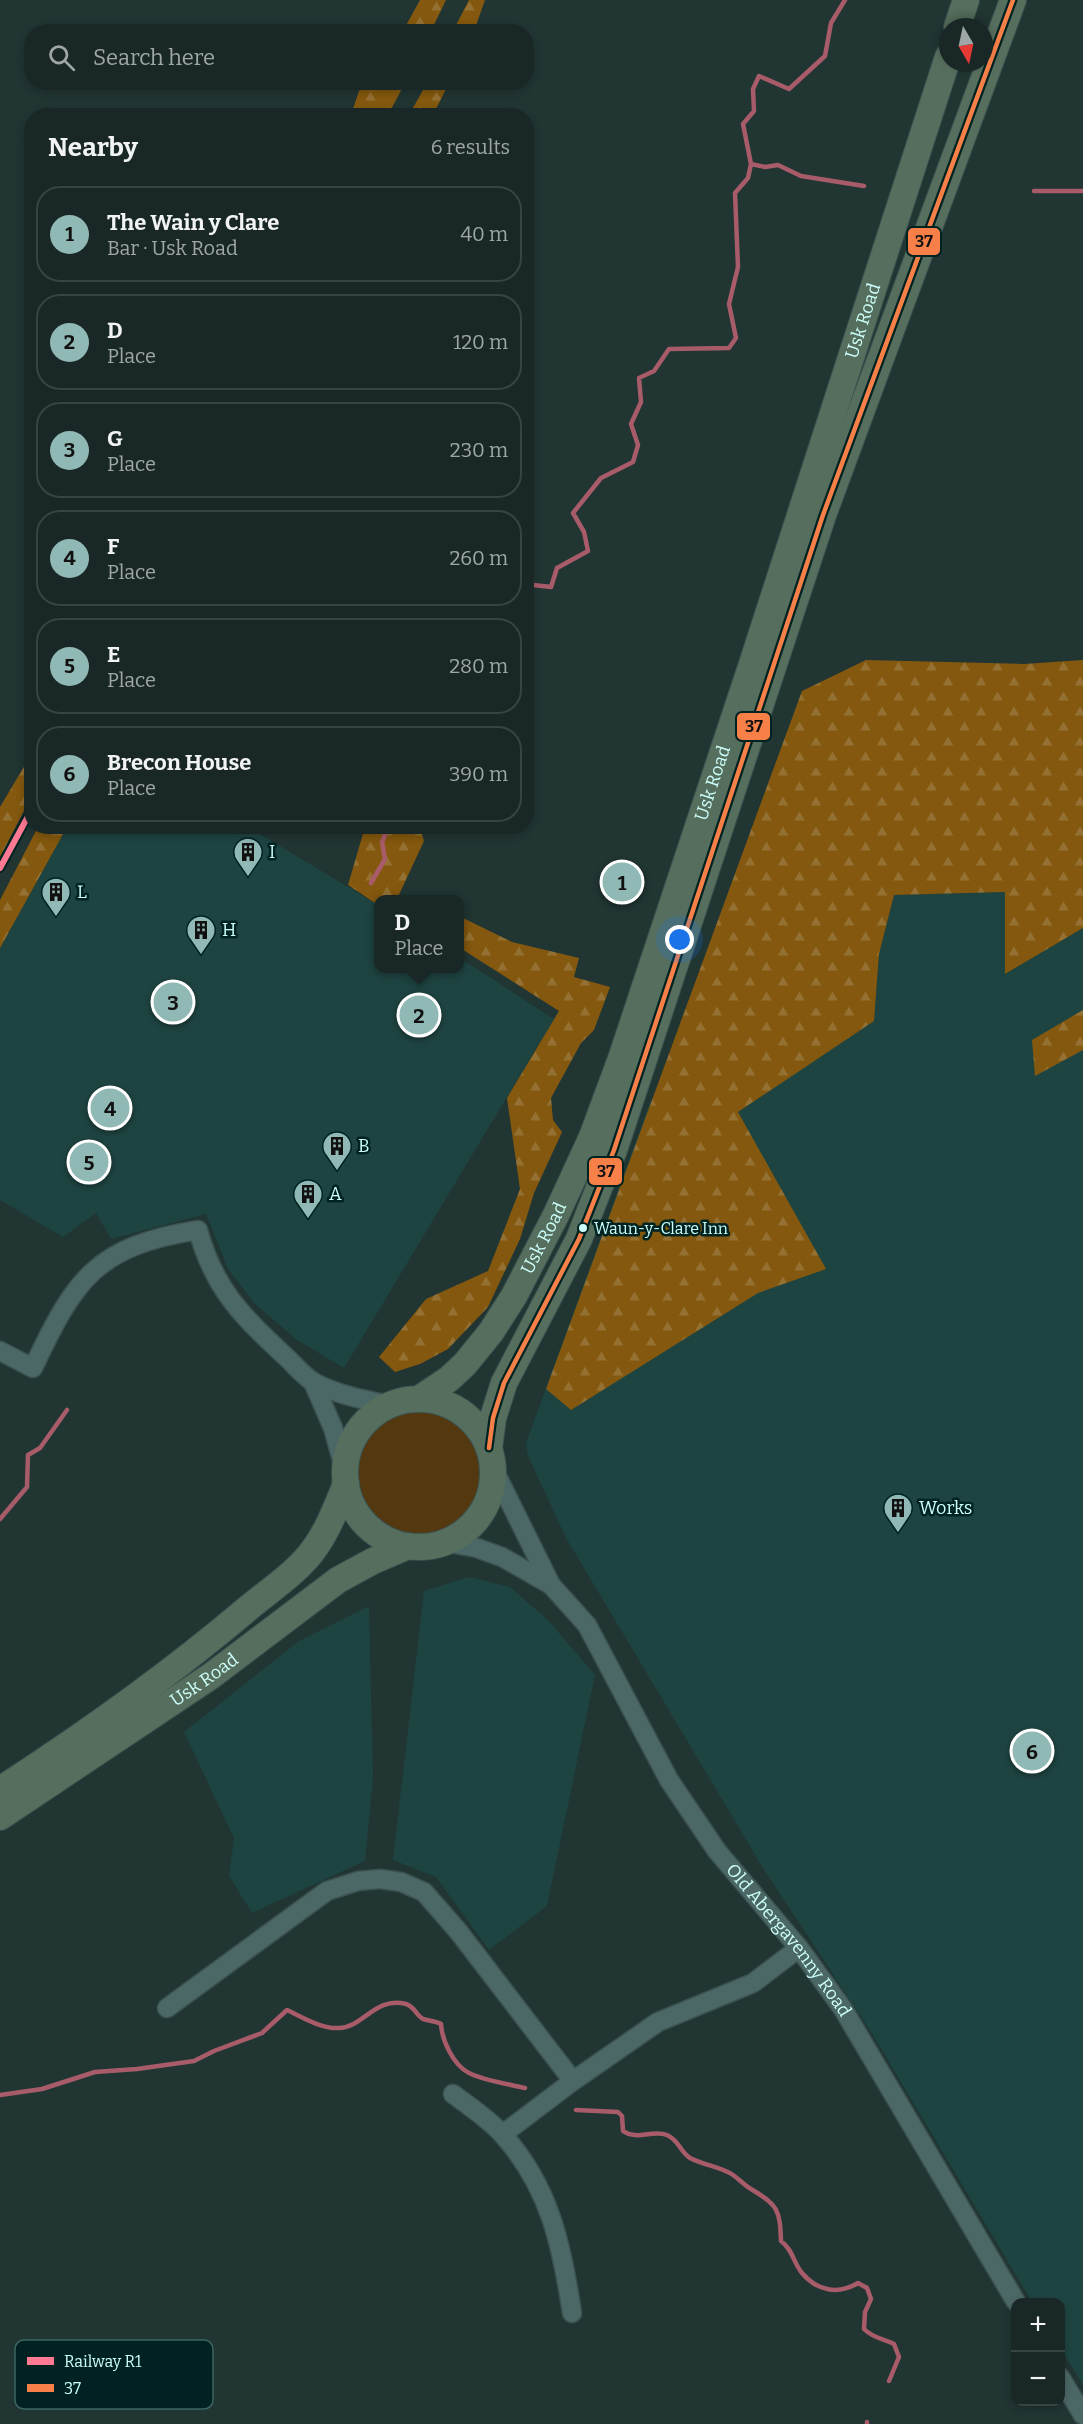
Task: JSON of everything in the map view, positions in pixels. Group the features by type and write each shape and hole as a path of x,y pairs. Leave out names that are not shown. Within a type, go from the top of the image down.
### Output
{"highway":[{"path":"960,18 966,0"},
{"name":"Usk Road","path":"491,1458 493,1418 504,1383 579,1239 614,1150 823,515 1013,0"},
{"name":"Usk Road","path":"419,1399 449,1379 465,1364 491,1332 514,1296 556,1215 592,1137 626,1046 757,650 943,72"},
{"path":"419,1399 432,1400 457,1409 476,1426 491,1458 491,1492 481,1514 465,1531 444,1542 427,1546 408,1546 383,1538 372,1530 355,1509 346,1478 349,1450 358,1431 367,1421 390,1405 419,1399"},
{"name":"Usk Road","path":"0,1790 82,1737 200,1649 288,1574 313,1550 332,1516 346,1478"},
{"name":"Usk Road","path":"0,1817 212,1676 338,1580 408,1546"}],"street":[{"path":"0,1352 33,1368 59,1316 90,1272 114,1256 142,1242 198,1230 209,1263 231,1302 249,1323 313,1382 355,1398 390,1405"},
{"path":"313,1382 329,1417 346,1478"},
{"path":"491,1458 551,1585"},
{"path":"444,1542 477,1548 502,1557 551,1585"},
{"name":"Old Abergavenny Road","path":"551,1585 587,1625 669,1780 717,1851 799,1948 843,2009 1014,2298"},
{"path":"167,2008 327,1891 358,1881 381,1879 401,1882 424,1892 458,1931 573,2081"},
{"path":"503,2134 573,2081 658,2022 753,1983 799,1948"},
{"path":"453,2094 503,2134 526,2163 543,2196 563,2255 572,2313"},
{"path":"1065,2385 1083,2415"}],"shaded area":[{"path":"63,834 260,834 374,903 374,973 464,973 464,961 554,1019 344,1368 297,1340 254,1303 228,1269 206,1214 111,1239 96,1213 63,1237 0,1200 0,948"},
{"path":"1005,892 1005,974 1083,928 1083,2385 1065,2356 1065,2298 1030,2298 871,2032 763,1868 566,1538 528,1456 526,1443 650,1102 874,1021 879,954 894,895"},
{"path":"419,1412 442,1417 453,1422 462,1430 470,1439 475,1450 480,1473 475,1496 470,1507 462,1516 453,1524 442,1529 419,1534 396,1529 385,1524 376,1516 368,1507 363,1496 358,1473 363,1450 368,1439 376,1430 385,1422 396,1417"},
{"path":"469,1577 510,1587 548,1620 595,1675 547,1906 489,1950 436,1877 393,1860 424,1591"},
{"path":"369,1606 373,1777 365,1861 252,1913 229,1876 234,1838 184,1732 299,1641"}],"green space":[{"path":"420,0 446,0 434,24 407,24"},
{"path":"469,0 485,0 476,24 457,24"},
{"path":"401,90 392,108 353,108 359,91"},
{"path":"423,90 446,90 436,108 413,108"},
{"path":"866,660 1024,664 1083,660 1083,928 1005,974 1005,892 894,895 879,954 874,1021 738,1112 826,1269 758,1293 571,1410 546,1389 802,691"},
{"path":"24,767 24,811 0,857 0,807"},
{"path":"34,834 63,834 0,948 0,900"},
{"path":"363,834 422,834 424,841 399,895 374,895 374,902 348,885"},
{"path":"464,918 512,942 579,958 574,977 610,987 594,1030 581,1043 551,1098 553,1120 562,1132 534,1193 520,1239 488,1307 448,1349 420,1364 395,1372 379,1357 426,1299 488,1271 520,1189 507,1098 559,1011 464,951"},
{"path":"1083,1010 1083,1050 1035,1076 1032,1040"}],"waterway":[{"path":"534,585 551,587 557,568 588,551 584,532 573,513 601,478 633,462 638,445 631,424 641,402 639,378 654,371 669,349 729,348 736,338 729,304 738,267 735,193 748,178 751,164 743,124 754,111 753,89 759,76 789,89 825,56 831,23 845,0"},
{"path":"751,164 765,167 778,165 801,176 864,186"},
{"path":"1034,191 1083,191"},
{"path":"371,883 385,859 382,842 386,834"},
{"path":"0,1519 27,1487 28,1455 40,1448 67,1410"},
{"path":"0,2095 42,2089 95,2072 194,2061 262,2033 287,2010 319,2025 339,2028 356,2023 386,2004 395,2003 409,2005 423,2019 441,2024 449,2052 469,2073 525,2088"},
{"path":"576,2110 618,2112 622,2116 623,2131 628,2134 667,2135 690,2158 729,2172 772,2204 780,2222 781,2241 808,2279 828,2289 843,2289 858,2283 867,2288 871,2299 865,2312 864,2329 875,2337 894,2344 899,2357 889,2381"}],"rail line":[{"name":"R1","path":"0,868 24,824"}],"transit line":[{"name":"37","path":"489,1448 493,1418 504,1383 579,1239 614,1150 823,515 1013,0"}],"place":[{"name":"I","path":"248,878"},
{"name":"The Wain y Clare","path":"622,882"},
{"name":"L","path":"56,918"},
{"name":"H","path":"201,956"},
{"name":"G","path":"173,1002"},
{"name":"D","path":"419,1015"},
{"name":"F","path":"110,1108"},
{"name":"E","path":"89,1162"},
{"name":"B","path":"337,1172"},
{"name":"A","path":"308,1220"},
{"name":"Waun-y-Clare Inn","path":"583,1228"},
{"name":"Works","path":"898,1534"},
{"name":"Brecon House","path":"1032,1751"}]}
